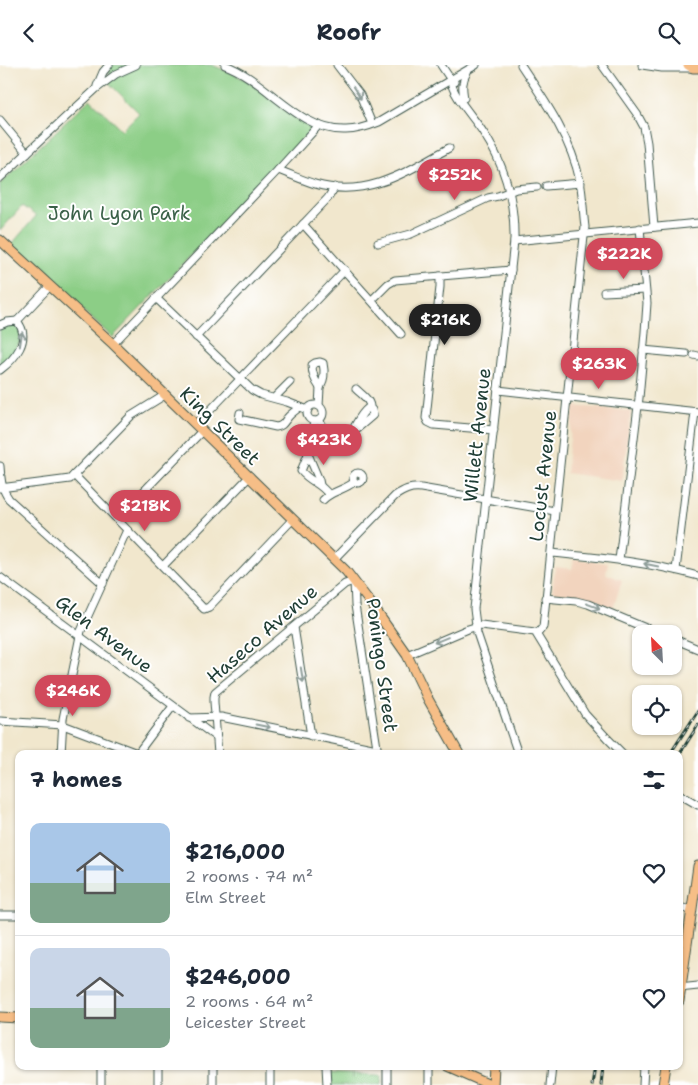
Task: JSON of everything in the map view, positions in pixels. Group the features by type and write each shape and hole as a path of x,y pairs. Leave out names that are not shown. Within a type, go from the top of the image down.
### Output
{"main road":[{"name":"King Street","path":"1,242 113,344 346,571 407,655 432,706 457,750"},
{"path":"683,967 691,910 696,898 698,866"},
{"path":"0,1017 15,1018"},
{"path":"456,1070 492,1085 494,1070"},
{"path":"663,1085 665,1070"}],"street":[{"path":"96,89 103,72 109,65"},
{"path":"0,178 96,89 116,74 136,65"},
{"path":"225,65 256,81 306,120 328,129 347,130 372,124 476,65"},
{"path":"337,65 360,95 372,124"},
{"name":"Willett Avenue","path":"441,65 455,83 476,121"},
{"name":"Locust Avenue","path":"521,65 554,117 573,157 581,183 585,234 552,553 545,598 543,627 537,634"},
{"path":"602,65 637,113 644,127 654,227"},
{"path":"642,65 690,67"},
{"path":"464,98 462,87 468,70"},
{"name":"Willett Avenue","path":"451,80 451,85 460,100 476,121 499,159 509,191 514,217 514,241 474,609 476,627 517,750"},
{"path":"0,120 27,153"},
{"path":"113,344 319,125"},
{"path":"278,170 315,184 345,188 372,185 393,179 449,148"},
{"path":"546,186 581,183"},
{"path":"196,337 328,199 334,187"},
{"path":"378,243 411,234 481,200 516,189 537,187"},
{"path":"514,241 698,223"},
{"path":"303,224 401,334"},
{"path":"619,559 647,303 640,228"},
{"path":"117,519 199,428 240,378 345,270"},
{"path":"372,300 388,283 395,279 511,270"},
{"path":"440,276 426,415 427,421 434,425 494,430"},
{"path":"0,325 17,321 50,286"},
{"path":"604,292 645,290"},
{"path":"156,298 256,393 308,410"},
{"path":"0,370 21,347 23,342 23,331 17,321"},
{"path":"643,351 692,355"},
{"path":"276,398 290,381"},
{"path":"320,388 319,406 323,413 322,418 317,421 301,471 312,482 320,485 329,495"},
{"path":"319,406 311,406 308,410 308,417 311,420 317,421 334,437 343,439 352,431 356,421 365,409 370,409 371,404 356,389"},
{"path":"498,390 696,412 676,570"},
{"path":"1,488 70,479 131,417 165,395"},
{"path":"240,413 239,419 276,427 282,425 300,407"},
{"path":"308,454 320,485"},
{"path":"0,466 1,488 9,499 103,584"},
{"path":"74,475 204,609 293,519"},
{"path":"163,566 250,477"},
{"path":"322,500 354,482"},
{"path":"334,559 395,496 412,487 555,511"},
{"path":"61,750 63,725 81,631 127,529"},
{"path":"552,553 619,559 698,576"},
{"name":"Glen Avenue","path":"0,577 217,738"},
{"name":"Haseco Avenue","path":"218,750 214,697 216,692 345,584 354,581"},
{"name":"Poningo Street","path":"354,581 355,605 378,750"},
{"path":"545,598 588,604 638,625"},
{"path":"407,655 481,625 534,632 585,714 619,750"},
{"path":"294,627 311,736"},
{"path":"682,642 698,649"},
{"path":"139,750 173,706"},
{"path":"188,717 221,717 374,750"},
{"path":"0,721 63,725 129,750"},
{"path":"683,796 698,805"},
{"path":"683,908 691,910"},
{"path":"0,915 15,915"},
{"path":"683,988 698,986"},
{"path":"101,1070 101,1085"},
{"path":"158,1070 158,1085"},
{"path":"213,1070 213,1085"},
{"path":"270,1070 270,1085"},
{"path":"326,1070 327,1085"},
{"path":"387,1085 388,1070"},
{"path":"428,1085 429,1070"},
{"path":"550,1085 552,1070"},
{"path":"643,1085 644,1070"}],"shaded area":[{"path":"574,406 631,411 622,481 566,473"},
{"path":"574,559 608,563 606,574 622,580 613,609 585,597 552,593 555,567 572,569"}],"green space":[{"name":"John Lyon Park","path":"112,65 212,65 248,81 294,117 312,128 113,337 11,245 36,216 22,206 0,231 0,184 90,99 122,130 139,113 109,83 110,67"},
{"path":"10,323 16,325 19,329 19,343 14,352 0,367 0,328"},
{"path":"331,1073 352,1074 352,1078 353,1074 382,1075 381,1085 331,1085"}],"railway":[{"path":"673,750 698,711"},
{"path":"682,750 698,725"},
{"path":"592,1085 594,1070"},
{"path":"601,1085 603,1070"}]}
